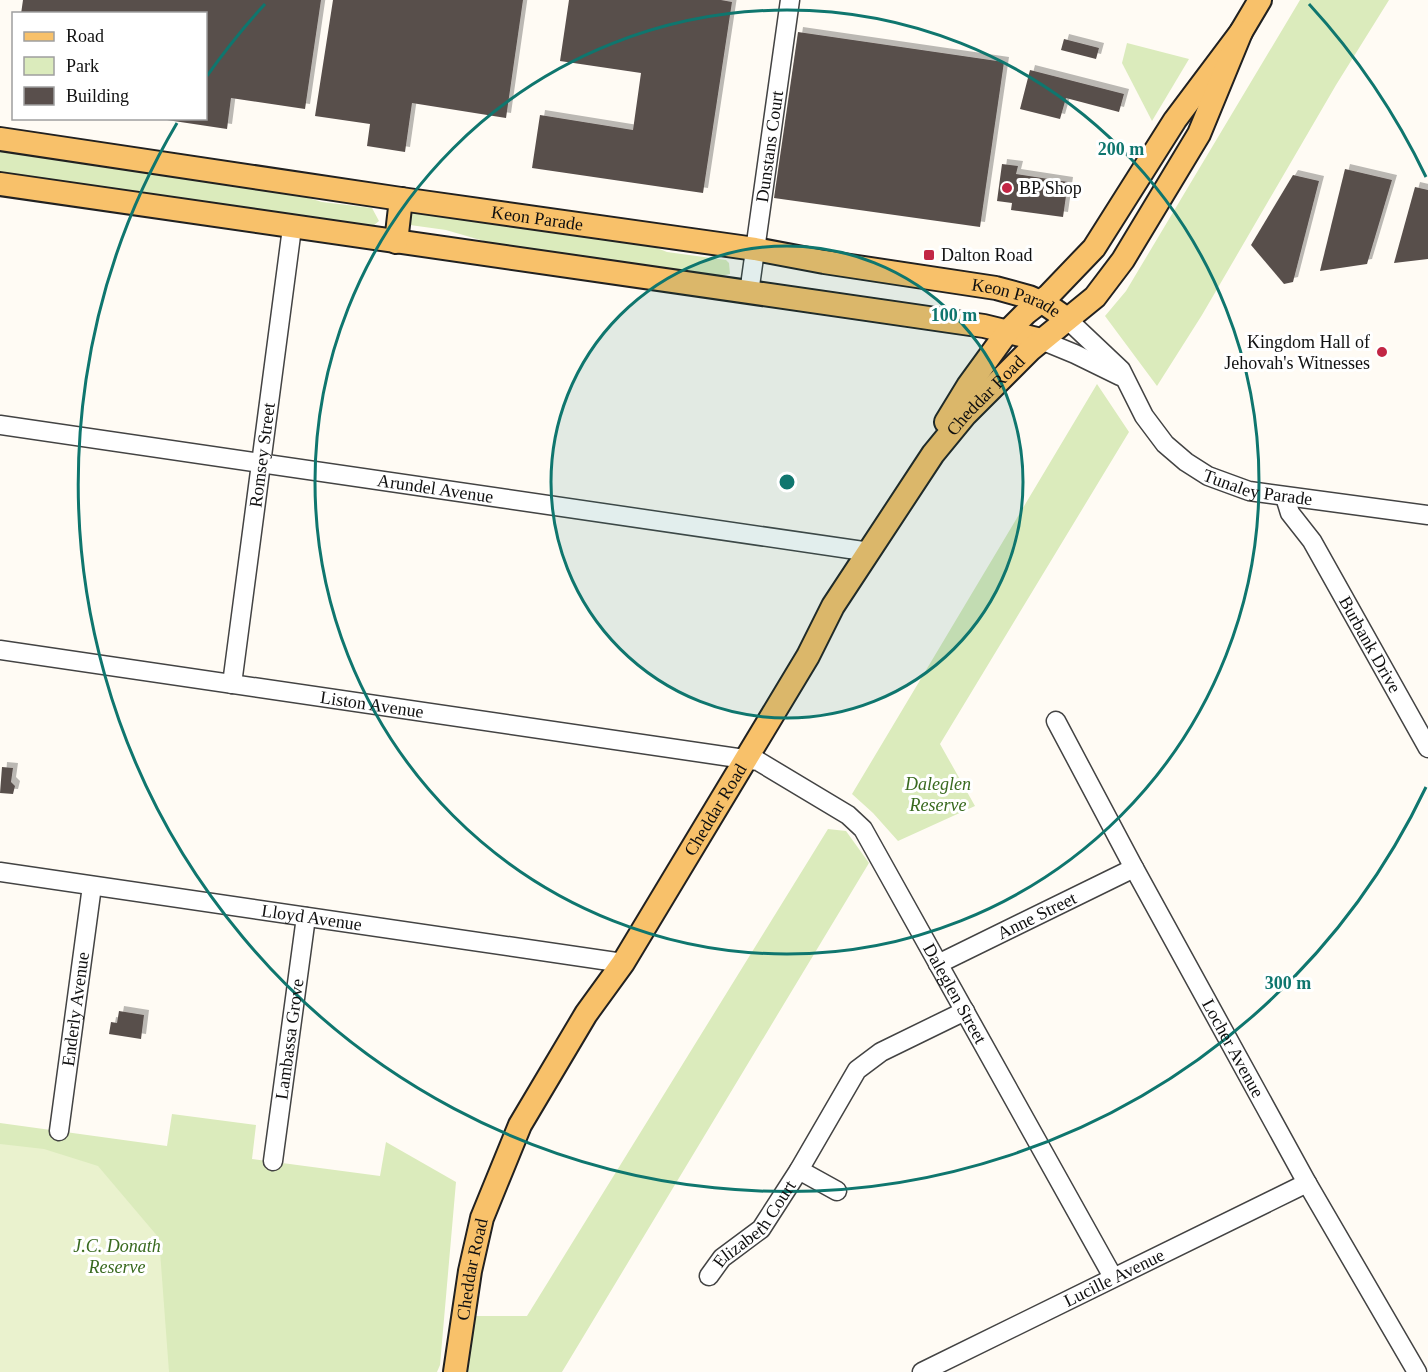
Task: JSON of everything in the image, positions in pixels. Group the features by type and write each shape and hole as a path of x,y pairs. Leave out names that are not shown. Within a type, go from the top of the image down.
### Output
{"main road":[{"path":"1008,331 1094,248 1176,120 1241,32 1260,0"},
{"path":"1041,340 1082,308 1101,289 1142,231 1199,134 1241,32"},
{"name":"Keon Parade","path":"0,139 755,249 824,262 996,288 1040,302 1067,319"},
{"name":"Keon Parade","path":"0,184 1008,331 1041,340"},
{"path":"396,242 401,199"},
{"name":"Cheddar Road","path":"933,454 945,423 968,386 1008,331"},
{"name":"Cheddar Road","path":"455,1372 482,1218 520,1125 586,1014 623,963 808,656 843,612 860,580 870,552 933,454 976,403 1041,340"}],"street":[{"name":"Dunstans Court","path":"749,293 789,0"},
{"name":"Romsey Street","path":"232,684 292,228"},
{"name":"Tunaley Parade","path":"1067,319 1113,361 1130,385 1154,429 1166,444 1186,462 1208,476 1249,491 1428,516"},
{"name":"Tunaley Parade","path":"1041,340 1108,369 1130,385"},
{"name":"Arundel Avenue","path":"0,425 870,552"},
{"name":"Burbank Drive","path":"1285,497 1290,513 1312,541 1428,748"},
{"name":"Burbank Drive","path":"1311,501 1309,526 1312,541"},
{"name":"Liston Avenue","path":"0,650 746,760"},
{"name":"Locher Avenue","path":"1056,721 1307,1183 1417,1372"},
{"name":"Daleglen Street","path":"746,760 762,764 848,815 863,828 1113,1277"},
{"name":"Anne Street","path":"938,964 1134,868"},
{"name":"Lloyd Avenue","path":"0,872 623,963"},
{"name":"Enderly Avenue","path":"59,1131 92,886"},
{"name":"Lambassa Grove","path":"273,1161 306,917"},
{"name":"Elizabeth Court","path":"709,1276 722,1258 761,1228 799,1170 857,1070 881,1052 965,1011"},
{"name":"Elizabeth Court","path":"799,1170 837,1191"},
{"name":"Lucille Avenue","path":"922,1372 1307,1183"}],"green space":[{"path":"1300,0 1389,0 1336,85 1202,315 1157,386 1105,316 1126,291"},
{"path":"1127,43 1189,59 1152,121 1122,63"},
{"path":"0,150 288,192 322,202 372,208 379,221 373,226 0,173"},
{"path":"409,212 637,240 667,252 726,260 729,263 730,274 720,276 501,246 446,230 410,225"},
{"name":"Daleglen Reserve","path":"1097,384 1129,432 940,744 975,806 898,841 852,794"},
{"path":"828,829 846,831 869,863 562,1372 463,1372 472,1316 527,1316"},
{"name":"J.C. Donath Reserve","path":"172,1114 256,1125 252,1159 380,1176 386,1142 456,1182 440,1365 437,1372 0,1372 0,1123 167,1146"},
{"path":"0,1144 44,1149 98,1166 159,1238 169,1372 0,1372"}],"building":[{"path":"23,0 321,0 305,109 231,98 227,129 167,120 207,120 207,12 21,12"},
{"path":"333,0 523,0 506,118 412,103 405,152 367,146 370,124 315,116"},
{"path":"569,0 721,0 732,2 703,193 532,168 540,115 633,130 641,73 560,61"},
{"path":"798,32 1004,62 980,227 774,198"},
{"path":"1064,39 1099,48 1096,59 1061,50"},
{"path":"1030,70 1124,94 1119,112 1066,98 1060,119 1020,109"},
{"path":"1002,164 1018,166 1016,174 1068,182 1063,217 1011,210 1012,203 997,201"},
{"path":"1345,169 1392,180 1367,264 1320,271"},
{"path":"1293,175 1319,181 1293,282 1284,284 1251,245"},
{"path":"1415,187 1428,190 1428,259 1394,263"},
{"path":"2,767 13,768 11,782 15,786 13,794 0,793"},
{"path":"119,1011 144,1015 141,1039 109,1034 111,1022 117,1023"}],"place":[{"name":"BP Shop","path":"1007,188"},
{"name":"Dalton Road","path":"929,255"},
{"name":"Kingdom Hall of Jehovah's Witnesses","path":"1382,352"}]}
